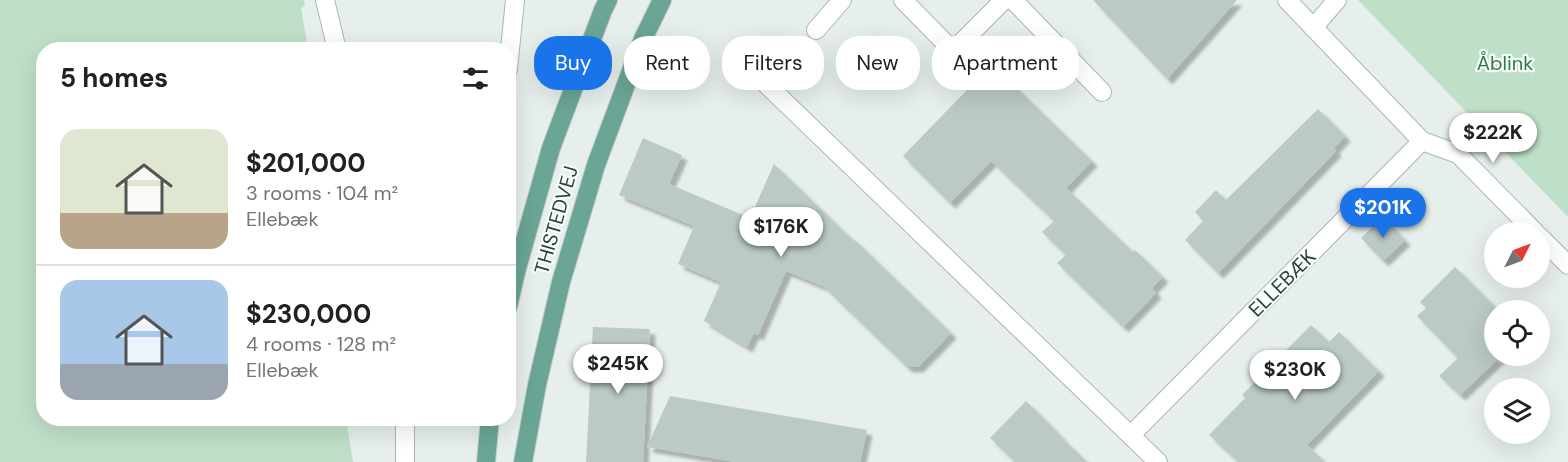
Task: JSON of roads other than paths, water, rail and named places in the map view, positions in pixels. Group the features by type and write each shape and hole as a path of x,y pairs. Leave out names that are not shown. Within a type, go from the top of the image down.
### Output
{"main road":[{"name":"THISTEDVEJ","path":"516,272 551,148 608,0"},
{"name":"THISTEDVEJ","path":"523,462 537,385 561,282 596,165 643,39 662,0"},
{"path":"486,462 489,426"}],"street":[{"path":"325,0 335,42"},
{"path":"511,42 515,0"},
{"path":"816,30 842,0"},
{"path":"903,0 953,51 1004,0"},
{"path":"1013,0 1101,92"},
{"path":"1287,0 1422,141 1458,154 1525,222"},
{"path":"1313,28 1337,0"},
{"path":"772,90 1158,462"},
{"name":"ELLEBÆK","path":"1131,435 1422,141"},
{"path":"1550,247 1568,266"},
{"path":"405,426 405,462"}],"park label":[{"name":"Åblink","path":"1505,63"}]}
